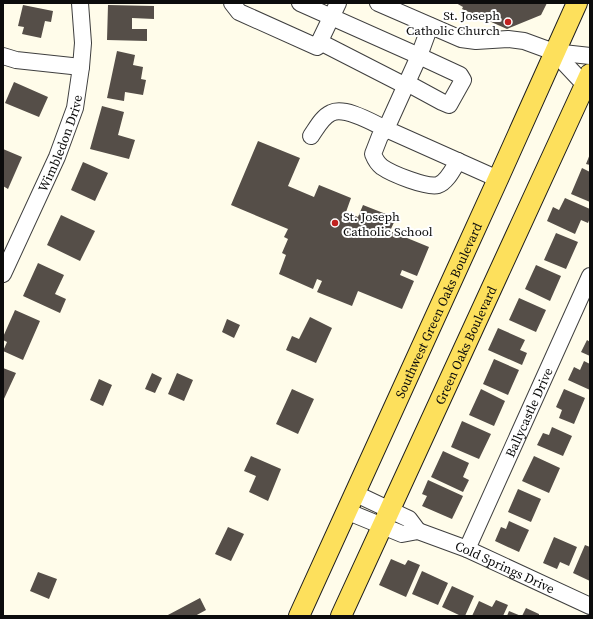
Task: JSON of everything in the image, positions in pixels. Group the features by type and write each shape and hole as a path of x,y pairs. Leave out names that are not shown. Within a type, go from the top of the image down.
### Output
{"main road":[{"name":"Southwest Green Oaks Boulevard","path":"298,616 577,3"},
{"name":"Green Oaks Boulevard","path":"341,616 588,81"}],"street":[{"name":"Wimbledon Drive","path":"3,274 57,157 75,108 83,44 80,3"},
{"path":"232,3 239,12 317,47 338,3"},
{"path":"300,3 460,75 463,80 450,104 442,102 320,42"},
{"path":"378,3 461,39 476,41 508,39 524,41 554,52 590,56"},
{"path":"430,26 407,84 386,129 380,136 373,154 382,167 418,183 429,186 438,185 444,181 458,161"},
{"path":"554,52 588,81"},
{"path":"3,56 16,60 81,67"},
{"path":"311,136 320,123 330,113 336,111 346,112 369,120 498,179"},
{"name":"Ballycastle Drive","path":"467,549 590,276"},
{"name":"Cold Springs Drive","path":"354,493 386,518 402,534 418,531 467,549 590,606"},
{"name":"Cold Springs Drive","path":"346,511 386,518"}],"building":[{"name":"St. Joseph Catholic Church","path":"456,3 547,3 541,15 507,29 462,9 463,7"},
{"path":"23,5 53,11 51,22 45,21 41,38 22,34 24,27 18,26"},
{"path":"108,5 154,6 154,19 132,18 132,29 147,29 147,41 107,40"},
{"path":"117,51 135,55 133,65 143,67 141,79 146,80 143,95 125,92 124,101 107,98"},
{"path":"14,82 48,97 39,117 5,103"},
{"path":"102,106 124,112 118,135 135,140 129,159 90,149"},
{"name":"St. Joseph Catholic School","path":"258,141 300,158 288,186 314,197 319,185 351,198 346,212 358,217 363,205 396,218 390,231 429,247 417,276 402,270 400,275 414,281 402,309 358,291 352,306 317,292 322,281 317,279 313,289 279,274 286,255 282,253 288,239 284,237 288,229 231,205"},
{"path":"3,149 22,157 8,189 3,186"},
{"path":"590,154 590,165 586,164"},
{"path":"83,162 108,173 95,201 71,190"},
{"path":"582,168 590,172 590,202 571,194"},
{"path":"565,198 590,209 590,218 588,223 581,220 575,234 547,221 553,207 559,210"},
{"path":"61,215 95,231 80,261 47,245"},
{"path":"556,233 578,242 566,269 544,260"},
{"path":"38,263 64,275 55,294 66,299 60,313 23,296"},
{"path":"536,265 561,276 550,301 525,289"},
{"path":"519,298 546,310 536,332 509,320"},
{"path":"15,310 40,321 23,360 3,351 7,342 3,340 3,337"},
{"path":"310,317 332,328 316,363 286,350 292,336 299,339"},
{"path":"227,319 240,325 234,338 222,332"},
{"path":"498,328 525,340 520,350 527,353 522,365 488,350"},
{"path":"587,340 590,342 590,356 581,352"},
{"path":"494,359 519,370 508,395 483,384"},
{"path":"584,361 590,364 590,390 568,380 574,367 580,370"},
{"path":"3,368 16,373 3,401"},
{"path":"152,373 162,378 155,393 145,389"},
{"path":"177,373 193,380 184,401 168,394"},
{"path":"99,379 112,385 103,406 90,400"},
{"path":"292,389 314,399 298,434 276,424"},
{"path":"481,389 505,401 494,426 469,415"},
{"path":"564,389 585,398 574,424 559,418 562,410 556,407"},
{"path":"462,421 491,434 479,459 451,447"},
{"path":"552,427 572,436 563,456 537,445 543,433 549,435"},
{"path":"443,451 469,463 463,477 469,480 463,492 431,477"},
{"path":"251,456 281,469 268,501 249,492 256,476 244,471"},
{"path":"534,456 560,468 549,493 522,481"},
{"path":"428,480 463,496 452,519 422,506 427,496 422,494"},
{"path":"518,489 541,499 531,522 508,512"},
{"path":"509,521 529,530 519,552 495,541 501,527 506,529"},
{"path":"228,527 244,534 231,561 215,554"},
{"path":"554,537 577,547 569,566 560,562 557,569 543,563"},
{"path":"585,545 590,547 590,581 573,573"},
{"path":"391,559 405,565 408,560 420,565 406,597 379,585"},
{"path":"422,571 448,583 438,605 412,594"},
{"path":"38,572 57,579 49,599 30,591"},
{"path":"452,586 474,596 465,616 461,616 442,607"},
{"path":"200,598 206,610 195,616 166,616"},
{"path":"496,600 508,605 503,616 472,616 479,601 492,607"},
{"path":"526,608 539,614 539,616 522,616"},
{"path":"509,611 521,616 507,616"}],"place":[{"name":"St. Joseph Catholic Church","path":"508,22"},
{"name":"St. Joseph Catholic School","path":"335,223"}]}
